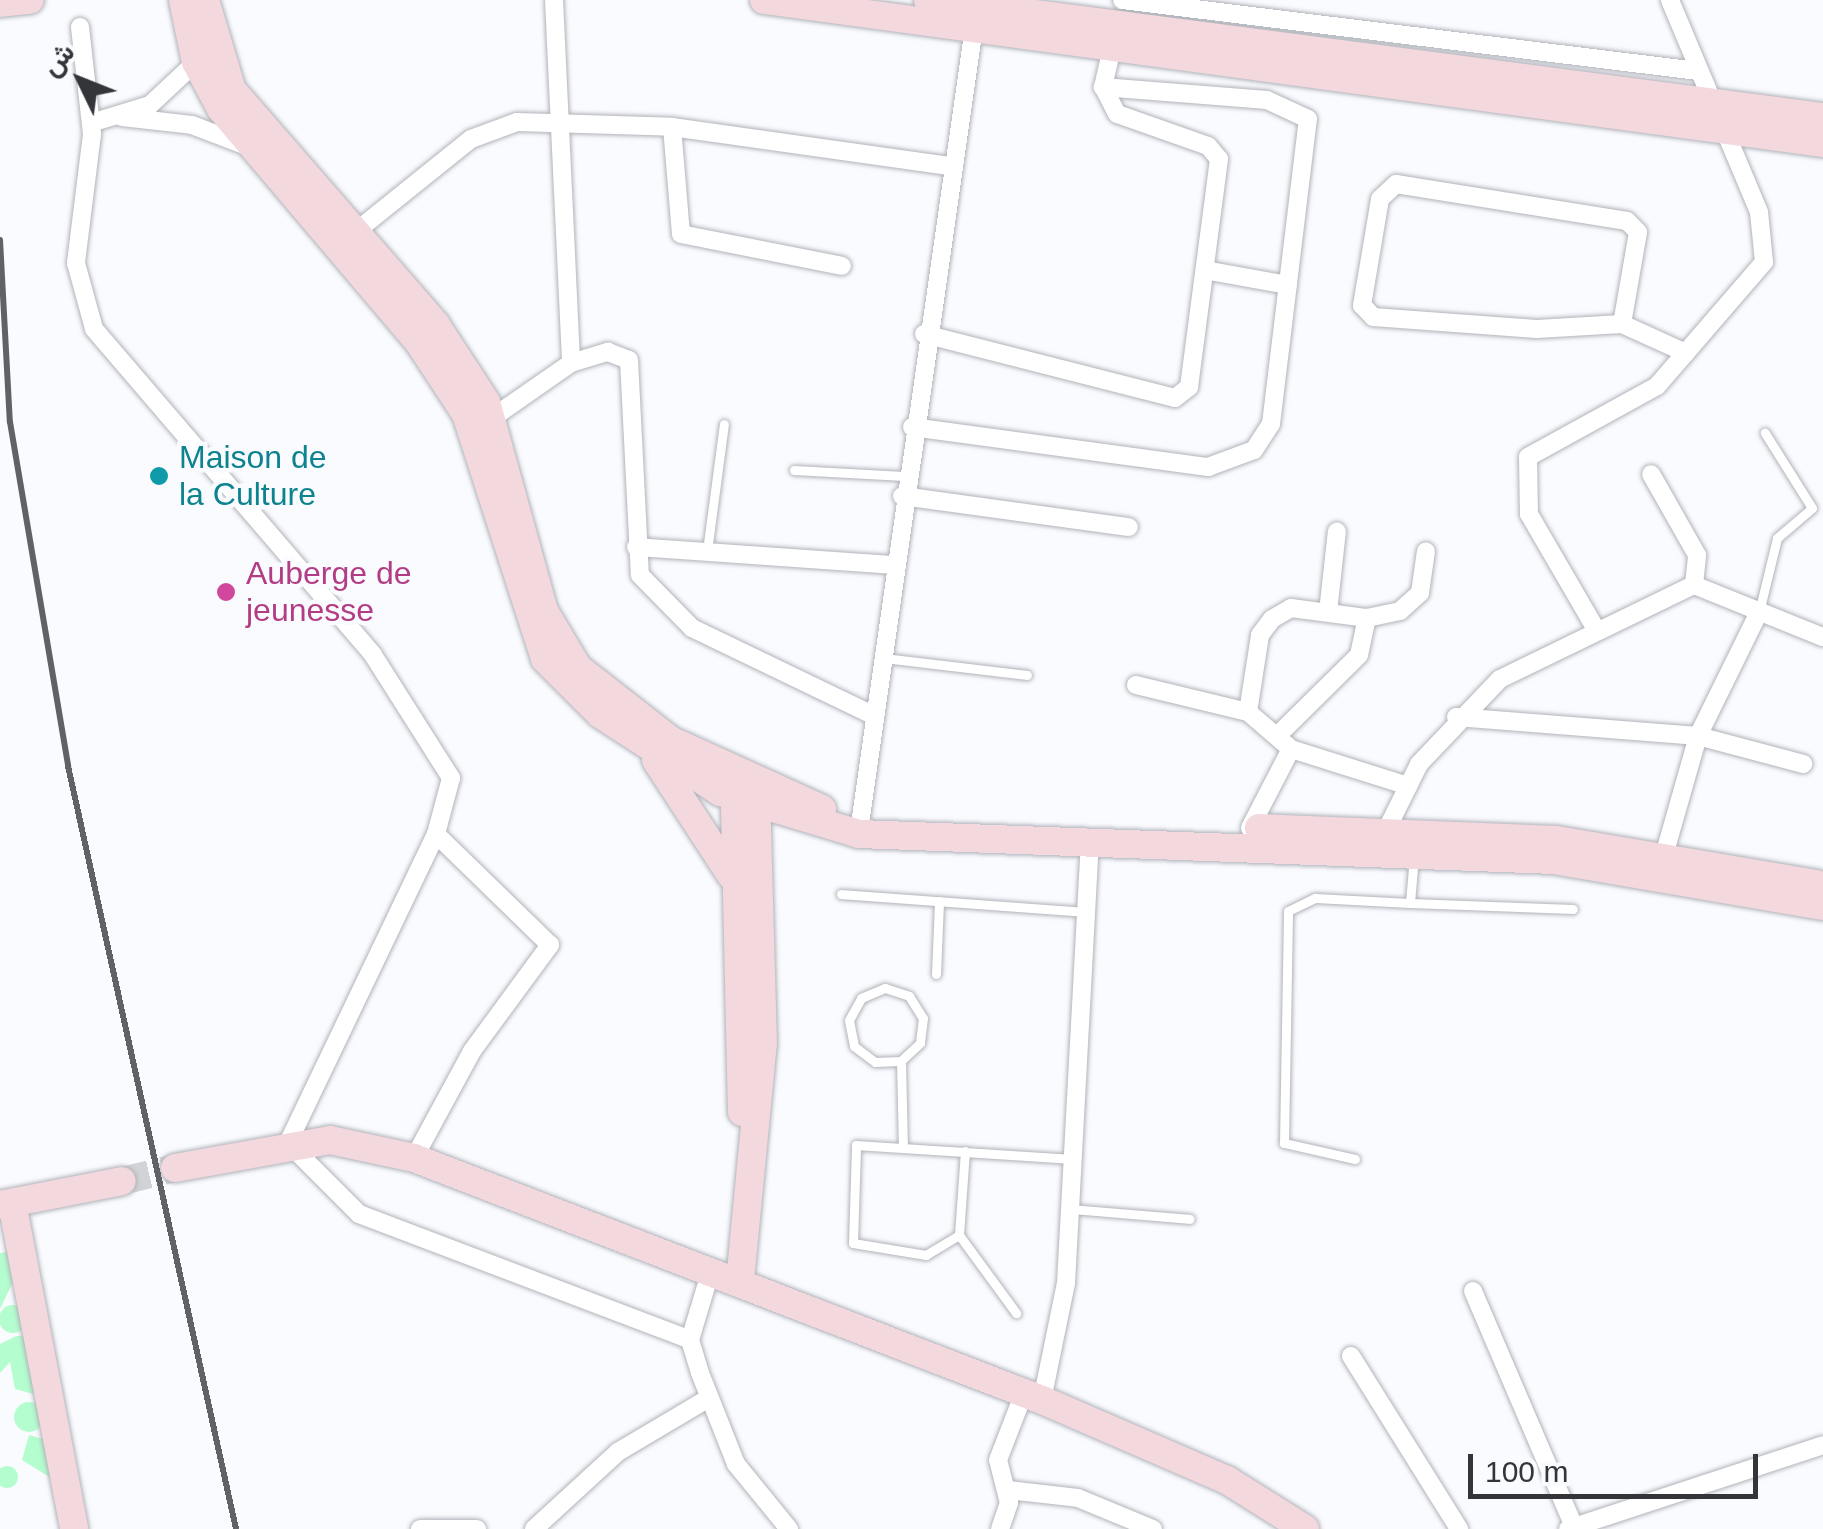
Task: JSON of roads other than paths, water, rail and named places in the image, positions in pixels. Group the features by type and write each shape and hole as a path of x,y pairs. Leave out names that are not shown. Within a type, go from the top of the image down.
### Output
{"main road":[{"path":"183,0 196,62 250,148 420,344 466,414 545,659 650,751 735,883"},
{"path":"205,0 232,90 436,325 492,418 559,642 615,702 746,794 790,820 859,834 1380,842 1665,852 1823,886"},
{"path":"764,0 976,18 1116,18 1823,117"},
{"path":"928,0 976,18"},
{"path":"1116,18 1724,129 1823,142"},
{"path":"650,751 746,794 860,818 1250,828 1380,842 1415,854 1629,867 1823,906"},
{"path":"740,1280 748,1144 763,1044 754,860 746,794"},
{"path":"746,794 735,883 748,1144"},
{"path":"754,860 790,820"},
{"path":"175,1168 288,1143 352,1140 414,1158 740,1280 1033,1396 1227,1480 1304,1529"},
{"path":"74,1529 6,1206 122,1181"}],"street":[{"path":"554,0 556,120 571,363"},
{"path":"1597,631 1529,514 1524,469 1535,448 1632,406 1686,352 1764,262 1759,212 1670,0"},
{"path":"860,818 924,334 976,18"},
{"path":"924,334 1175,398 1189,387 1210,272 1219,159 1208,146 1116,114 1102,87 1116,18 1698,71"},
{"path":"80,27 92,123 76,264 94,329 429,730 452,778 436,834 288,1143 359,1214 690,1340"},
{"path":"122,117 196,62"},
{"path":"912,427 1232,464 1271,424 1308,118 1267,100 1102,87"},
{"path":"92,123 122,117 192,125 250,148"},
{"path":"354,233 471,139 496,126 556,120 672,127 949,166"},
{"path":"672,127 673,221 682,234 842,266"},
{"path":"1622,324 1638,232 1627,220 1396,184 1380,198 1362,305 1373,317 1537,330 1622,324 1686,352"},
{"path":"1210,272 1288,284"},
{"path":"492,418 571,363 608,352 634,368 636,548 640,575 692,628 873,715"},
{"path":"1651,474 1697,555 1694,585"},
{"path":"902,496 1129,528"},
{"path":"1328,612 1337,532"},
{"path":"636,548 893,565"},
{"path":"1248,712 1260,634 1272,619 1291,608 1367,618 1400,611 1420,593 1426,551"},
{"path":"1380,842 1408,786 1456,717 1500,678 1694,585 1823,638"},
{"path":"1665,852 1698,736 1759,612"},
{"path":"1250,828 1284,742 1359,656 1367,618"},
{"path":"1136,685 1248,712 1284,742 1408,786"},
{"path":"1456,717 1698,736 1803,764"},
{"path":"414,1158 472,1051 550,945 436,834"},
{"path":"1000,1529 1008,1490 996,1466 1033,1396 1071,1209 1090,840"},
{"path":"711,1270 690,1340 708,1398 736,1464 789,1529"},
{"path":"1474,1291 1571,1528 1823,1445"},
{"path":"1352,1356 1459,1529"},
{"path":"534,1529 618,1452 708,1398"},
{"path":"1008,1490 1078,1498 1154,1529"},
{"path":"420,1529 476,1529"}],"lane":[{"path":"706,550 724,424"},
{"path":"1759,612 1777,538 1812,508 1765,433"},
{"path":"794,470 904,476"},
{"path":"881,658 1028,675"},
{"path":"1410,903 1415,854"},
{"path":"841,894 1084,912"},
{"path":"1354,1159 1284,1143 1288,910 1314,898 1573,910"},
{"path":"936,974 939,901"},
{"path":"901,1060 874,1062 852,1033 861,998 885,988 909,996 923,1018 920,1043 901,1060 903,1146"},
{"path":"960,1235 926,1255 853,1243 854,1150 903,1146 1073,1159"},
{"path":"965,1151 960,1235 1016,1313"},
{"path":"1071,1209 1190,1220"}],"tunnel":[{"path":"122,1181 175,1168"}],"railway":[{"path":"0,240 10,422 68,766 236,1529"}],"place":[{"name":"Maison de la Culture","path":"159,476"},
{"name":"Auberge de jeunesse","path":"226,592"}]}
